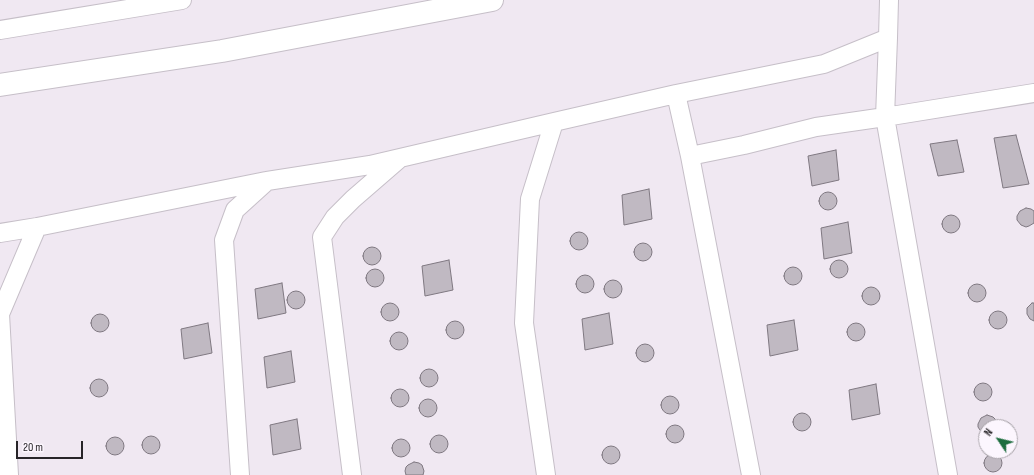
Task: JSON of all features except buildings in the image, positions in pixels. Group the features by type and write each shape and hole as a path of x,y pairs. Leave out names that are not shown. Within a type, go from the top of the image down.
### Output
{"street":[{"path":"0,30 182,0"},
{"path":"0,84 222,51 492,0"},
{"path":"889,0 886,117 948,475"},
{"path":"0,233 267,181 370,165 676,94 824,64 888,38"},
{"path":"690,156 744,145 816,127 1034,93"},
{"path":"676,94 690,156 751,475"},
{"path":"546,475 524,323 530,199 554,122"},
{"path":"352,475 322,237 335,217 353,199 400,158"},
{"path":"240,475 224,240 235,210 267,181"},
{"path":"9,475 0,314 37,226"}]}
